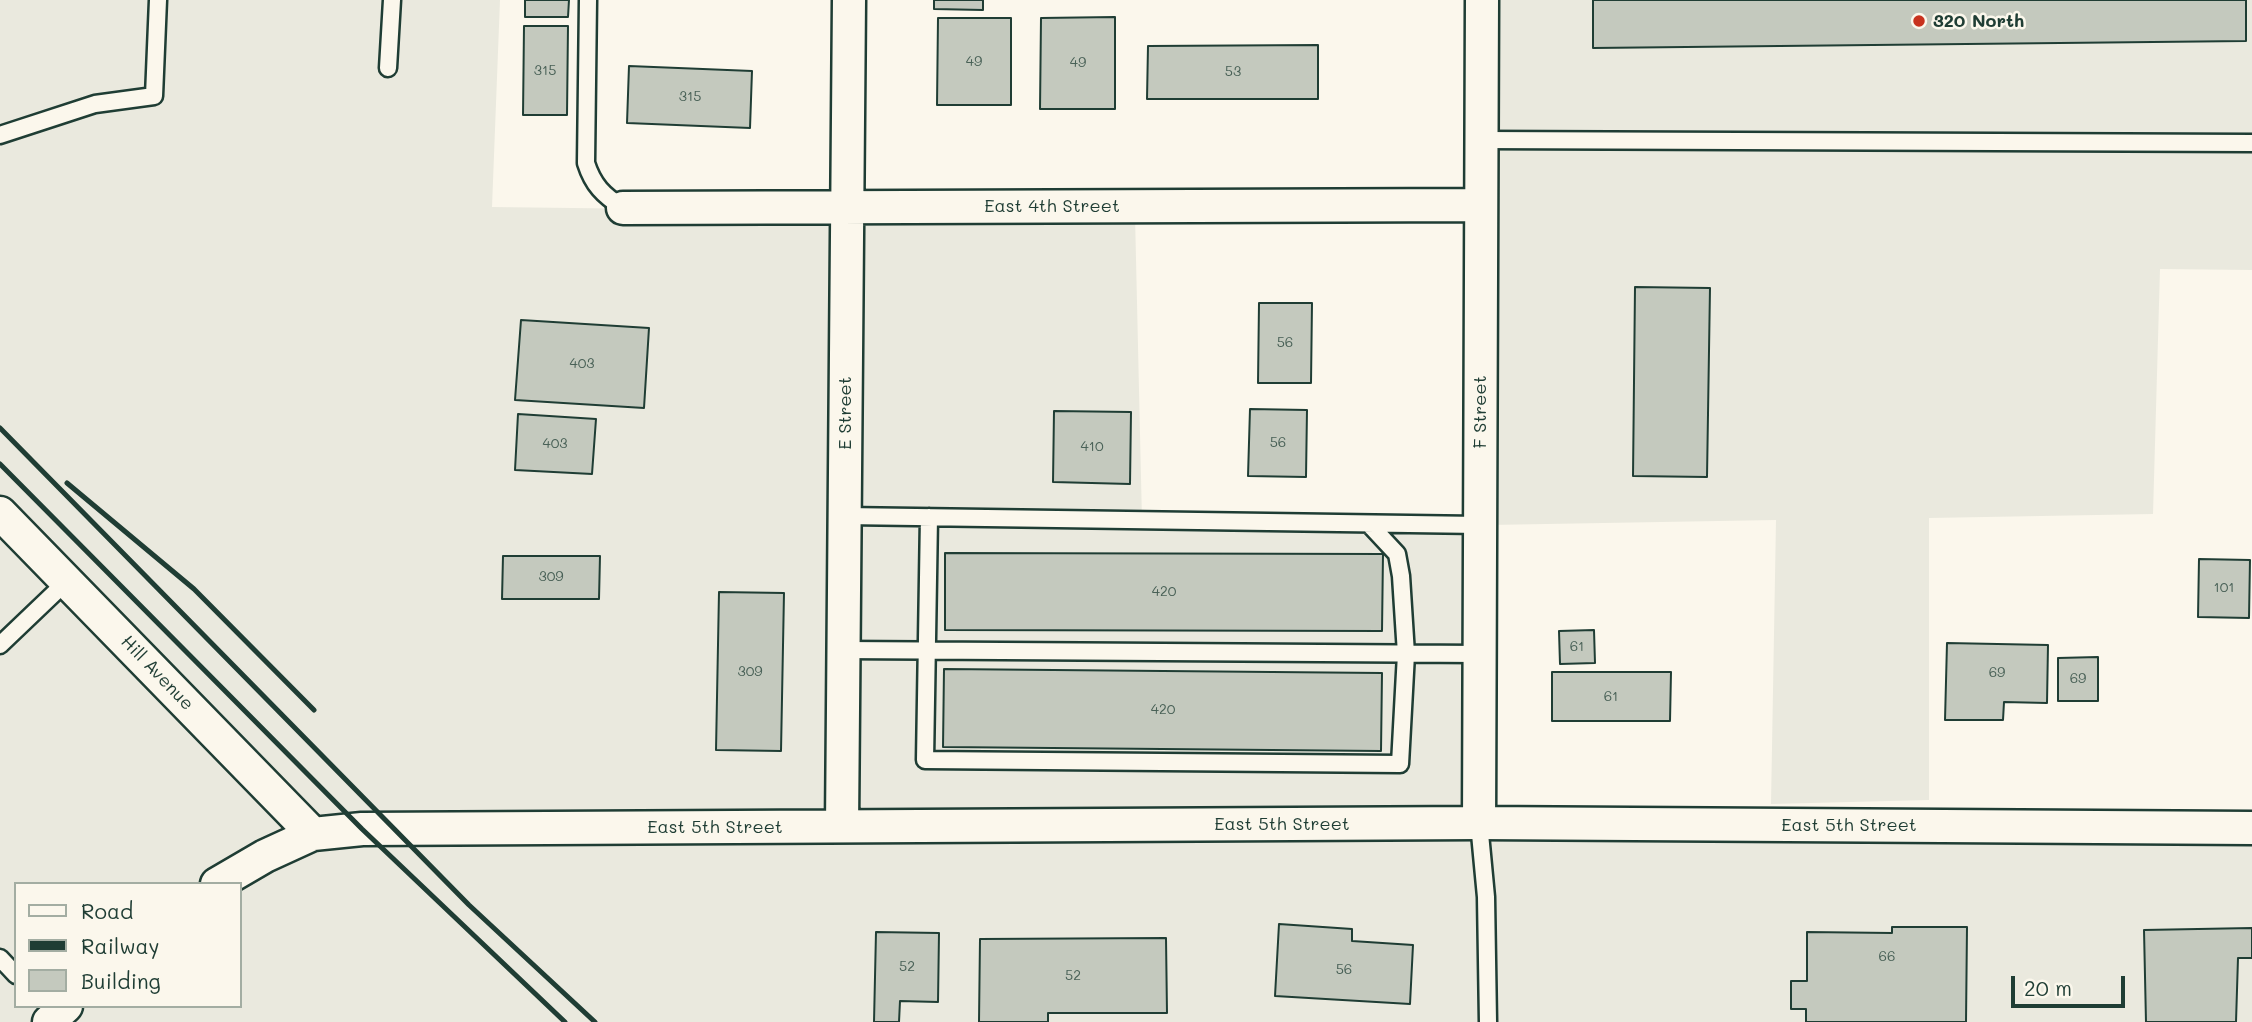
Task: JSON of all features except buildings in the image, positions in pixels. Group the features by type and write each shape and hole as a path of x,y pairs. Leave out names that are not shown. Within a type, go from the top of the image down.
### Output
{"street":[{"name":"E Street","path":"842,827 849,0"},
{"name":"F Street","path":"1479,823 1482,0"},
{"name":"East 4th Street","path":"622,208 1481,205"},
{"name":"Hill Avenue","path":"0,513 313,834"},
{"name":"East 5th Street","path":"313,834 396,828 1479,823 2252,828"},
{"path":"220,882 265,856 313,834"}],"lane":[{"path":"0,135 95,104 154,96 158,0"},
{"path":"388,68 392,0"},
{"path":"588,0 586,163 592,181 604,196 622,208"},
{"path":"1482,140 2252,143"},
{"path":"845,516 1480,525"},
{"path":"929,517 925,760 1400,764 1406,654 1397,554 1369,524"},
{"path":"0,645 66,581"},
{"path":"844,650 1480,654"},
{"path":"1479,823 1486,897 1488,1022"},
{"path":"0,958 14,973"}],"shaded area":[{"path":"0,0 500,0 492,207 1135,215 1142,521 1480,525 1480,823 2252,828 2252,1022 0,1022"},
{"path":"1492,0 2252,0 2252,270 2160,269 2153,514 1929,518 1929,800 1771,804 1776,520 1489,525"}],"railway":[{"path":"0,428 469,905 595,1022"},
{"path":"0,464 362,829 565,1022"},
{"path":"67,483 194,589 314,710"}],"place":[{"name":"320 North","path":"1919,21"}]}
